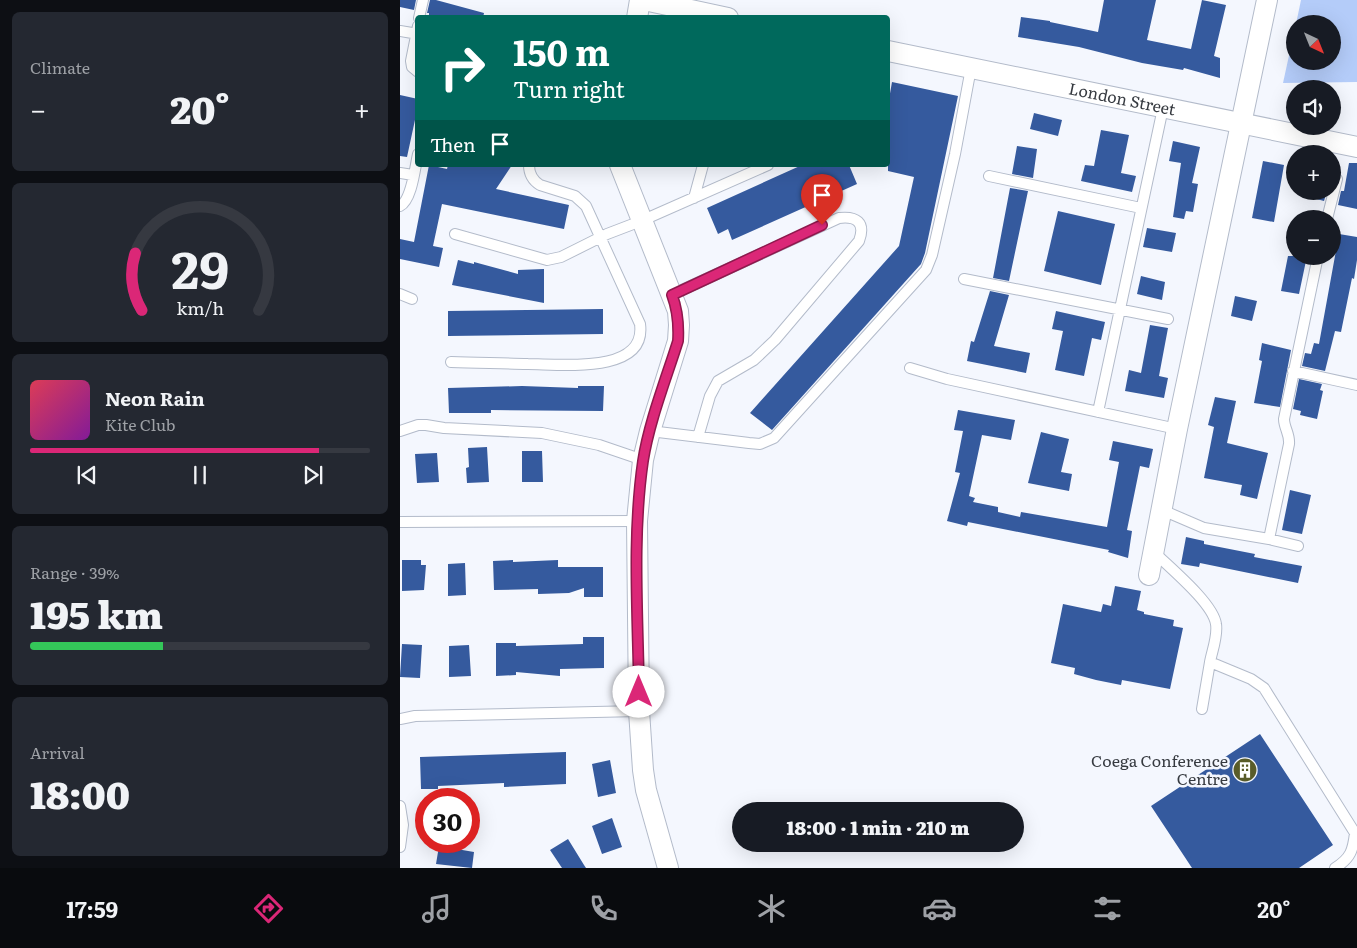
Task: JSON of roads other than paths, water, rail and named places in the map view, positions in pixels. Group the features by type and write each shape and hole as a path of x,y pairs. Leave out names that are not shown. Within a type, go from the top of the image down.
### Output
{"street":[{"path":"638,15 642,0 714,15"},
{"path":"1149,575 1177,429 1267,0"},
{"name":"London Street","path":"890,51 1357,148"},
{"path":"621,167 678,311 678,341 643,460 637,521 639,711 646,790 668,868"}],"lane":[{"path":"420,15 423,0"},
{"path":"400,31 415,31"},
{"path":"415,41 411,62 415,70"},
{"path":"650,431 760,444 774,438 926,270 932,255 955,154 971,68"},
{"path":"1098,412 1163,108"},
{"path":"400,206 407,201 415,167"},
{"path":"451,362 589,365 616,359 635,347 641,333 640,324 589,212 581,200 575,196 535,182 529,172 529,167"},
{"path":"694,198 702,167"},
{"path":"455,234 547,260 561,257 600,238 764,167"},
{"path":"400,173 413,175"},
{"path":"989,176 1141,208"},
{"path":"672,295 839,218 849,216 859,221 861,226 862,234 860,241 775,340 754,360 718,381 710,396 698,436"},
{"path":"1269,539 1289,444 1284,419 1316,265"},
{"path":"964,279 1168,319"},
{"path":"400,294 412,299"},
{"path":"910,368 947,379 1177,429"},
{"path":"1293,371 1357,385"},
{"path":"400,431 409,427 426,425 455,429 542,433 599,445 643,460"},
{"path":"1162,510 1204,528 1298,546"},
{"path":"400,522 637,521"},
{"path":"1153,552 1203,601 1213,614 1216,626 1202,710"},
{"path":"1210,662 1251,679 1264,688 1355,833 1353,850 1335,868"},
{"path":"400,720 414,716 639,711"},
{"path":"400,806 403,825 400,848"}],"place":[{"name":"Coega Conference Centre","path":"1245,770"}]}
